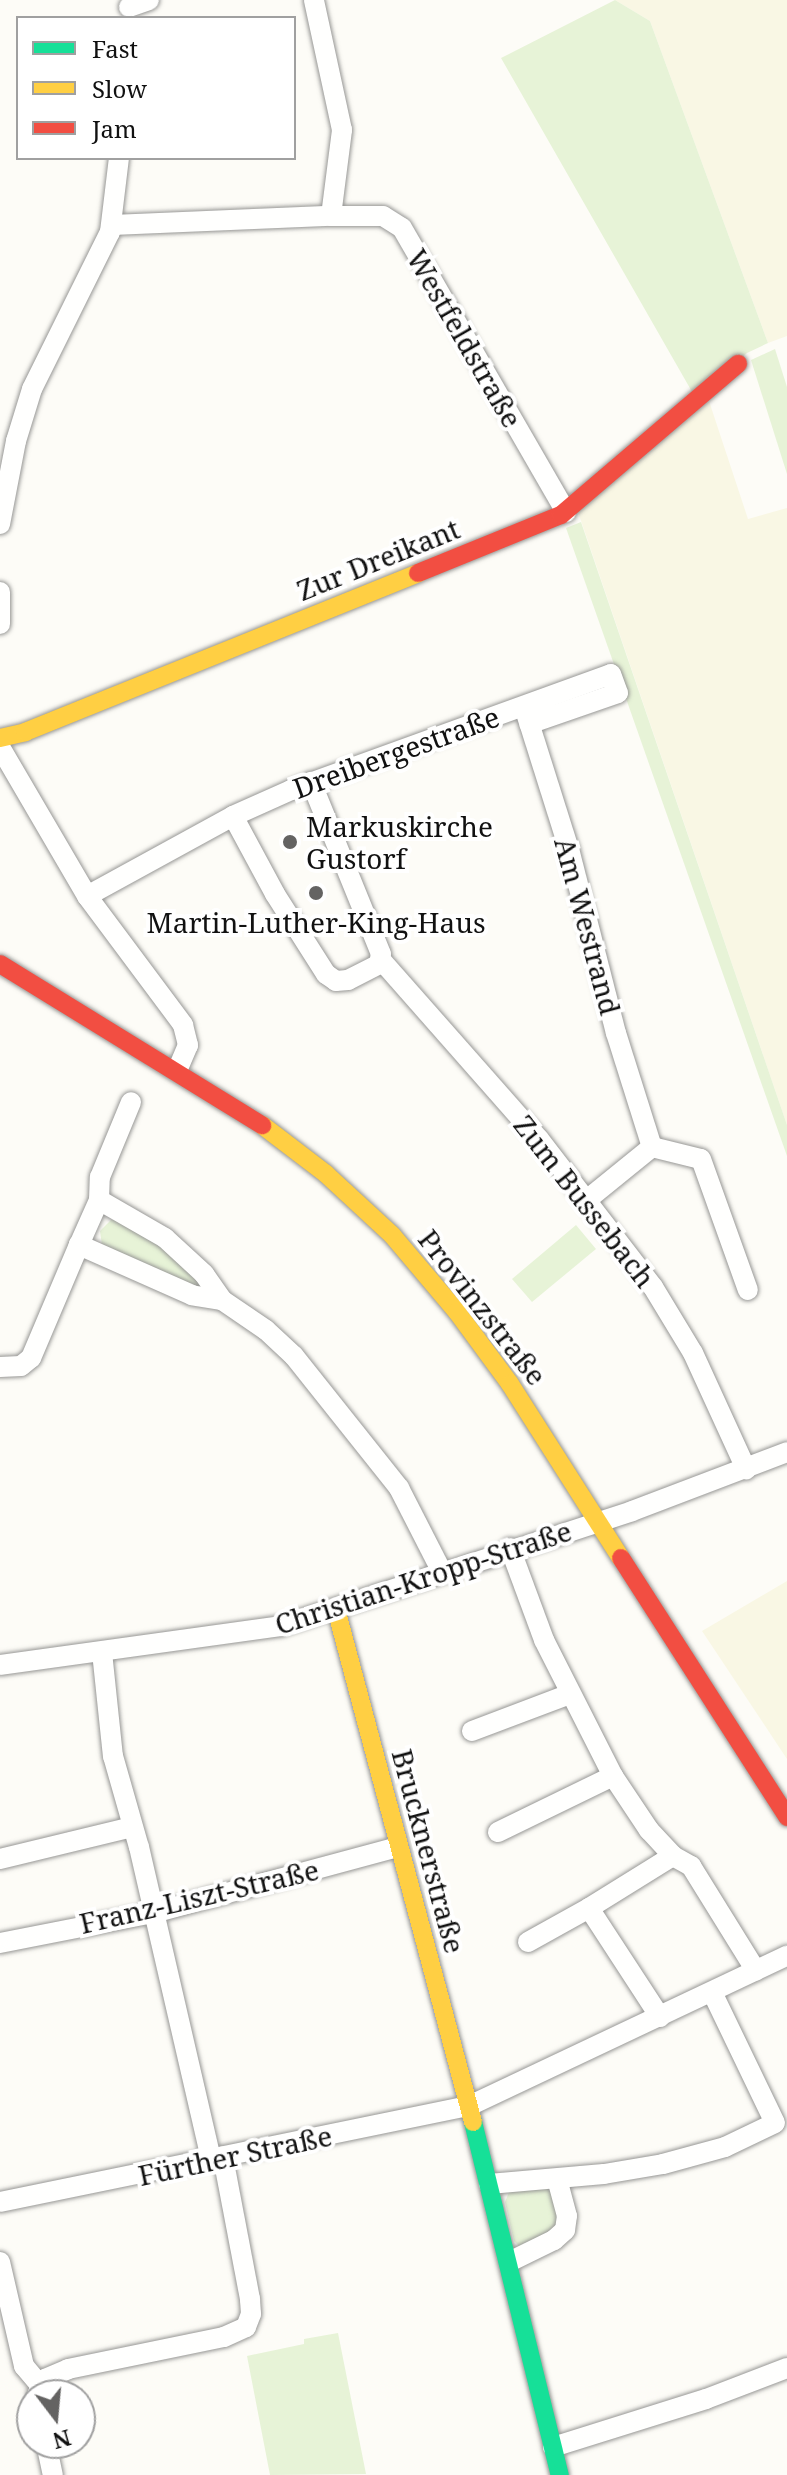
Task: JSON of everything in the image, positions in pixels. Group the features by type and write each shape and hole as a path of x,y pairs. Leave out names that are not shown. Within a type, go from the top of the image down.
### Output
{"street":[{"path":"129,8 149,0"},
{"path":"314,0 342,130 331,216"},
{"path":"0,524 16,441 32,389 112,225 119,160"},
{"name":"Westfeldstraße","path":"112,225 383,216 402,228 566,512"},
{"name":"Zur Dreikant","path":"0,738 25,732 566,512 738,364"},
{"path":"0,592 0,624"},
{"name":"Dreibergestraße","path":"87,896 233,816 311,782 526,715"},
{"name":"Am Westrand","path":"526,715 577,874 616,1033 652,1147"},
{"path":"0,747 87,896 183,1025 188,1045 178,1069"},
{"path":"233,816 279,901 328,977 348,980 382,961 311,782"},
{"name":"Zum Bussebach","path":"382,961 501,1094 588,1199 683,1335 746,1469"},
{"name":"Provinzstraße","path":"0,964 178,1069 299,1152 392,1235 473,1332 599,1520 787,1817"},
{"path":"0,1367 21,1366 31,1358 99,1200 100,1177 131,1102"},
{"path":"588,1199 652,1147 701,1159 748,1290"},
{"path":"99,1200 165,1238 204,1274 222,1300 266,1330 329,1397 399,1488 442,1572"},
{"path":"79,1245 192,1295 222,1300"},
{"name":"Christian-Kropp-Straße","path":"0,1665 270,1629 599,1520 787,1452"},
{"path":"510,1548 537,1622 613,1776 641,1819 673,1856 691,1866 756,1971"},
{"name":"Brucknerstraße","path":"336,1609 469,2106"},
{"path":"49,2379 68,2369 233,2335 246,2327 251,2314 217,2158 113,1756 102,1652"},
{"path":"472,1731 570,1694"},
{"path":"498,1832 613,1776"},
{"path":"0,1859 132,1827"},
{"name":"Franz-Liszt-Straße","path":"0,1943 153,1913 398,1847"},
{"path":"528,1942 673,1856"},
{"path":"589,1908 660,2017"},
{"name":"Fürther Straße","path":"0,2202 469,2106 787,1956"},
{"path":"489,2184 626,2171 689,2158 781,2123 712,1992"},
{"path":"469,2106 560,2475"},
{"path":"509,2262 554,2240 565,2230 567,2216 557,2179"},
{"path":"0,2262 24,2366 32,2379"},
{"path":"553,2447 706,2399 787,2368"}],"shaded area":[{"path":"615,0 787,0 787,336 768,343 650,21"},
{"path":"709,401 748,519 787,508 787,1125 578,512"},
{"path":"787,1581 787,1759 702,1631"}],"green space":[{"path":"615,0 650,21 768,343 747,353 695,397 501,58"},
{"path":"775,349 787,387 787,474 751,360"},
{"path":"581,522 787,1125 787,1156 566,528"},
{"path":"111,1220 120,1220 160,1245 211,1295 102,1245 100,1231"},
{"path":"576,1225 596,1249 532,1302 512,1279"},
{"path":"551,2188 559,2227 521,2248 514,2241 505,2202 509,2192"},
{"path":"338,2333 366,2474 270,2475 247,2356 304,2344 304,2339"}],"traffic: fast":[{"path":"473,2122 560,2475"}],"traffic: slow":[{"path":"0,738 25,732 418,573"},
{"path":"262,1125 326,1174 392,1235 457,1312 510,1384 621,1558"},
{"path":"336,1609 473,2122"}],"traffic: jam":[{"path":"418,573 561,515 738,364"},
{"path":"0,964 262,1125"},
{"path":"621,1558 787,1817"}],"place":[{"name":"Markuskirche Gustorf","path":"290,842"},
{"name":"Martin-Luther-King-Haus","path":"316,893"}]}
